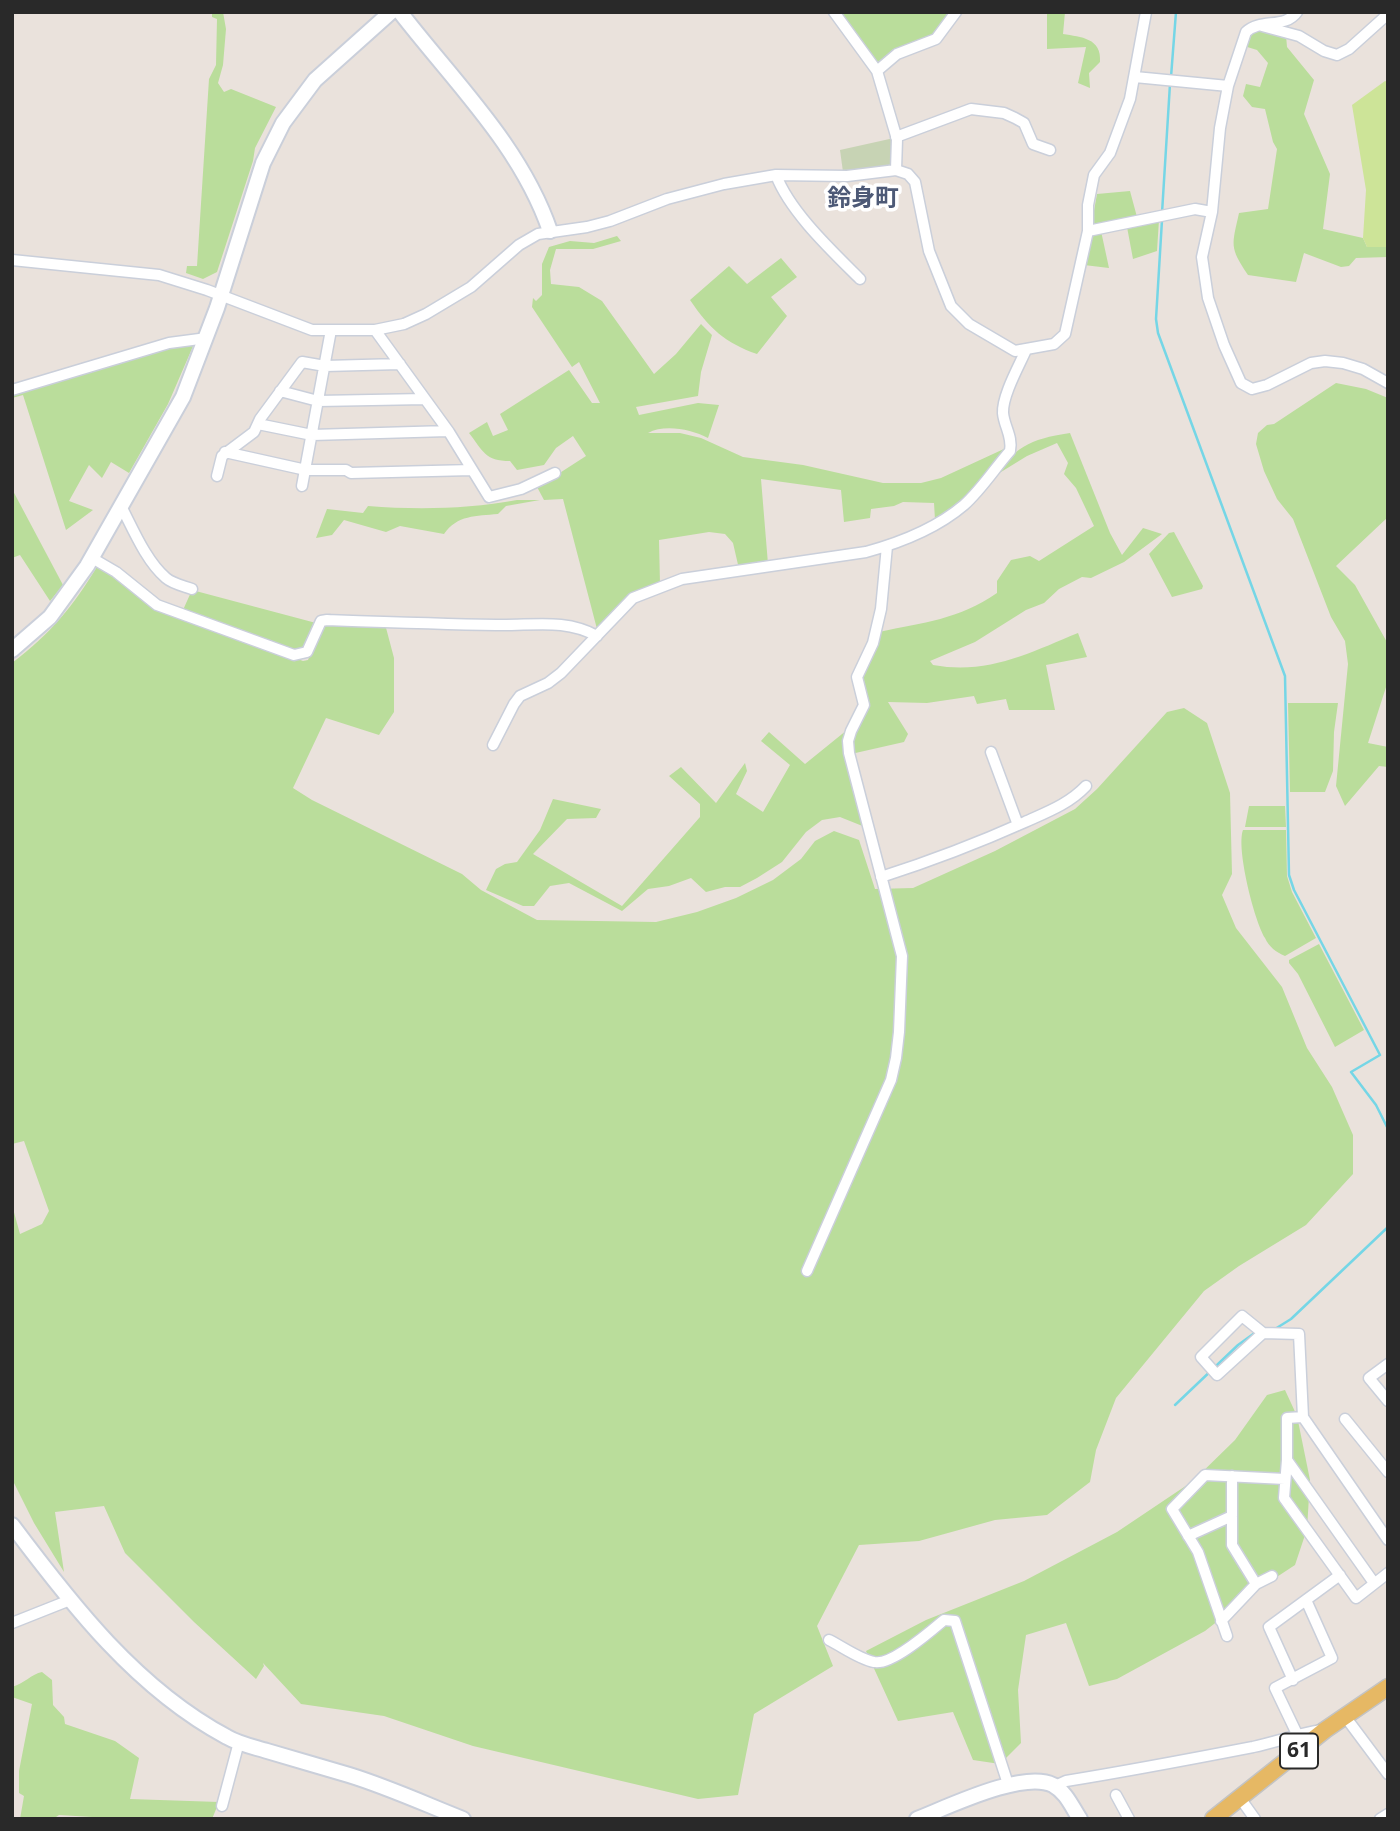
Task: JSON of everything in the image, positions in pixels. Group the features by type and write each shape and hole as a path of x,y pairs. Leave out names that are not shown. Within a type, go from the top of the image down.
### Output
{"main road":[{"name":"61","path":"1213,1819 1325,1730 1388,1687"}],"street":[{"path":"12,650 50,617 92,558 183,397 221,295 263,163 282,123 315,80 391,12"},
{"path":"400,12 516,159 537,195 550,231"},
{"path":"834,12 877,71 896,137 896,170"},
{"path":"877,71 897,54 936,39 956,12"},
{"path":"12,260 142,272 175,279 312,330 376,330 404,324 426,314 480,280 530,237 610,221 667,199 724,184 776,175 847,176 896,170 908,174 915,182 929,251 944,290 959,317 1015,351 1054,344 1065,334 1088,231 1088,205 1094,175 1110,153 1123,119 1135,77 1146,12"},
{"path":"1297,12 1289,21 1256,25 1246,32 1228,86 1220,128 1212,212 1202,257 1208,298 1241,383 1252,389 1311,363 1325,361 1363,369 1388,383"},
{"path":"1256,25 1299,36 1324,51 1337,55 1349,49 1388,14"},
{"path":"1135,77 1228,86"},
{"path":"896,137 971,109 1004,113 1016,118 1024,123 1032,144 1051,150"},
{"path":"776,175 802,215 860,279"},
{"path":"1088,231 1195,209 1212,212"},
{"path":"302,486 331,330"},
{"path":"376,330 448,430 489,497 521,489 555,473"},
{"path":"12,390 169,343 206,338"},
{"path":"493,745 520,696 548,683 633,598 682,579 866,552 887,546 932,526 964,505 1010,451 1012,444 1002,405 1026,350"},
{"path":"217,475 222,456 254,432 302,362 325,366 400,364"},
{"path":"280,391 318,401 425,399"},
{"path":"258,424 312,435 448,430"},
{"path":"226,452 306,470 346,470 351,473 472,470"},
{"path":"121,506 136,537 163,575 192,589"},
{"path":"807,1271 891,1080 896,1058 902,956 848,741 863,705 857,677 873,643 881,609 887,546"},
{"path":"92,558 116,572 157,605 294,655 307,652 321,621 327,620 506,625 554,623 584,628 597,636"},
{"path":"991,752 1018,825"},
{"path":"881,877 946,856 1018,825 1074,799 1086,786"},
{"path":"1263,1333 1217,1375 1201,1357 1242,1316 1263,1333 1299,1334 1303,1417 1388,1540"},
{"path":"1388,1364 1369,1378 1388,1401"},
{"path":"1303,1417 1287,1418 1284,1498 1356,1598 1388,1573"},
{"path":"1345,1419 1388,1472"},
{"path":"1287,1460 1374,1583"},
{"path":"1227,1636 1198,1552 1172,1508 1205,1475 1286,1479"},
{"path":"1232,1476 1232,1545 1256,1584"},
{"path":"1188,1536 1232,1516"},
{"path":"12,1525 70,1600 102,1636 150,1683 200,1720 228,1738 360,1779 463,1819"},
{"path":"1293,1680 1269,1627 1340,1575"},
{"path":"1222,1621 1256,1584 1272,1576"},
{"path":"12,1623 70,1600"},
{"path":"1297,1734 1275,1688 1332,1658 1306,1600"},
{"path":"829,1640 869,1660 881,1663 907,1649 944,1620 955,1621 1008,1784"},
{"path":"1344,1716 1388,1774"},
{"path":"1055,1786 1066,1781 1278,1742 1297,1734 1325,1730"},
{"path":"222,1806 239,1742"},
{"path":"917,1819 1008,1784 1043,1782 1055,1786 1066,1796 1080,1819"},
{"path":"1116,1795 1129,1819"},
{"path":"1240,1798 1255,1819"},
{"path":"1380,1819 1388,1814"}],"green space":[{"path":"212,12 223,12 226,29 223,65 218,83 224,92 231,89 276,107 255,148 217,272 203,279 186,273 187,266 197,266 209,79 216,65 217,19 212,17"},
{"path":"836,12 953,12 934,37 878,65"},
{"path":"1047,12 1065,12 1063,34 1089,40 1098,48 1100,62 1089,73 1090,88 1078,83 1086,47 1047,49"},
{"path":"1260,31 1286,35 1287,47 1314,80 1304,114 1330,174 1323,229 1363,238 1367,247 1388,247 1388,257 1356,258 1349,266 1341,267 1304,253 1296,282 1248,275 1242,266 1234,246 1239,213 1268,209 1277,149 1265,109 1252,107 1243,96 1246,84 1260,87 1268,63 1257,50 1244,46 1247,34"},
{"path":"1385,81 1388,82 1388,247 1367,247 1363,238 1366,190 1352,105"},
{"path":"894,138 891,168 843,172 840,150"},
{"path":"1130,191 1137,217 1099,225 1092,222 1097,194"},
{"path":"1159,220 1157,251 1133,259 1127,227"},
{"path":"1101,231 1109,268 1084,265 1091,237"},
{"path":"617,236 621,241 593,249 556,249 550,270 551,284 579,287 602,301 654,374 676,354 701,324 712,335 701,372 698,396 636,407 639,415 698,403 719,405 708,438 678,429 654,430 648,433 680,433 701,438 743,457 803,465 883,483 921,483 941,478 1006,448 1007,451 962,502 935,520 934,503 903,502 871,509 870,518 844,522 841,490 761,479 768,564 739,569 733,543 725,534 709,532 659,540 660,584 597,629 563,499 544,500 536,485 586,456 573,436 556,448 544,465 517,470 510,461 502,461 485,454 469,433 487,422 493,436 508,430 500,414 569,370 592,403 600,403 579,362 572,367 532,307 533,298 536,301 542,295 542,264 549,247 570,241 594,243"},
{"path":"781,258 797,277 771,297 787,316 757,354 736,345 719,333 690,300 729,266 747,284"},
{"path":"194,344 168,404 129,473 111,462 102,478 89,465 69,501 93,510 66,530 23,395 12,398 12,393 169,347"},
{"path":"1336,383 1366,389 1388,398 1388,517 1336,566 1355,585 1388,644 1388,681 1368,743 1388,747 1388,767 1379,766 1345,806 1336,786 1348,664 1345,641 1331,617 1293,519 1277,499 1264,471 1256,444 1258,433 1267,425 1274,424"},
{"path":"1070,433 1110,533 1122,555 1143,528 1162,534 1124,562 1091,578 1082,577 1059,589 1044,603 1026,610 975,642 930,661 933,665 953,667 990,665 1025,655 1078,633 1087,657 1046,665 1055,710 1009,710 1006,699 977,704 974,696 927,703 888,702 908,734 904,742 851,754 854,732 867,704 859,678 879,632 954,615 983,602 997,593 997,581 1011,560 1030,556 1039,561 1094,526 1076,488 1064,474 1068,463 1057,443 1027,456 988,480 1024,447 1043,438"},
{"path":"12,489 63,585 50,601 20,555 12,558"},
{"path":"540,500 506,506 498,514 461,520 444,534 400,526 386,532 344,520 332,535 316,538 327,509 363,513 368,506 442,508"},
{"path":"1174,532 1203,586 1202,589 1172,597 1149,554 1169,533"},
{"path":"98,565 178,615 303,661 308,660 323,623 385,624 394,658 394,712 379,735 326,718 293,788 462,874 481,890 537,920 656,922 697,912 736,898 773,880 801,859 815,841 834,831 859,840 875,889 913,888 995,851 1075,809 1097,789 1167,712 1184,708 1207,723 1230,793 1232,874 1222,895 1236,928 1282,987 1307,1048 1332,1087 1353,1135 1353,1174 1306,1225 1204,1291 1116,1398 1096,1450 1090,1482 1047,1515 995,1520 919,1541 859,1545 817,1626 833,1666 754,1714 738,1795 698,1799 473,1746 384,1716 301,1704 263,1663 264,1666 256,1679 125,1553 104,1506 55,1512 64,1572 34,1523 12,1479 12,1205 20,1234 42,1224 49,1211 24,1141 12,1144 12,663 60,618 80,594"},
{"path":"192,590 316,623 309,647 300,653 183,610"},
{"path":"1288,703 1338,703 1333,771 1325,792 1290,792"},
{"path":"847,730 865,827 840,817 822,820 806,832 782,862 740,887 725,887 706,892 691,878 669,886 648,889 622,911 569,883 550,886 534,906 523,906 486,890 496,869 517,862 540,830 553,799 601,809 596,818 567,819 533,854 622,906 700,817 700,804 669,776 681,767 716,803 745,763 747,771 736,794 763,812 790,765 761,741 769,732 805,764"},
{"path":"1249,806 1285,806 1286,827 1245,827"},
{"path":"1243,830 1286,830 1287,876 1292,892 1316,938 1285,956 1269,944 1256,916 1244,867 1241,839"},
{"path":"1319,944 1364,1030 1335,1047 1298,974 1289,963 1289,960"},
{"path":"1285,1390 1297,1416 1310,1480 1307,1529 1295,1565 1260,1588 1205,1631 1117,1679 1089,1686 1066,1623 1026,1635 1018,1690 1021,1743 1000,1764 973,1760 953,1712 898,1721 866,1651 926,1620 1024,1581 1117,1532 1193,1481 1235,1440 1267,1395"},
{"path":"42,1672 52,1680 53,1705 64,1717 65,1724 115,1741 139,1758 130,1799 219,1802 212,1819 59,1815 53,1819 20,1819 24,1796 19,1793 19,1771 32,1704 12,1697 12,1687"}],"waterway":[{"path":"1171,77 1176,12"},
{"path":"1162,213 1170,84"},
{"path":"1162,220 1156,319 1158,333 1285,676 1289,875 1294,890 1380,1055 1351,1072 1376,1105 1388,1129"},
{"path":"1275,1329 1291,1319 1388,1227"},
{"path":"1175,1405 1238,1345 1256,1332"}],"district":[{"name":"鈴身町","path":"863,199"}]}
